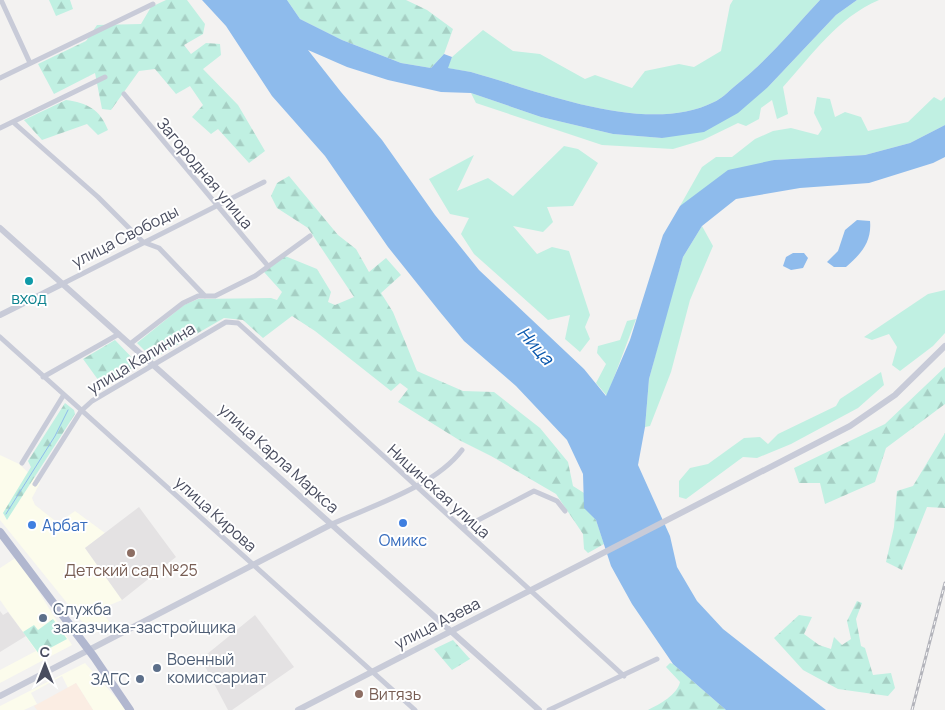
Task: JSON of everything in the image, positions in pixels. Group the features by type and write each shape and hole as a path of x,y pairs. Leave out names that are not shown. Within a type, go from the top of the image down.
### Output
{"main road":[{"path":"0,532 130,710"}],"street":[{"path":"1,0 30,64"},
{"path":"0,78 153,4"},
{"path":"0,128 105,77"},
{"name":"Загородная улица","path":"124,94 268,266"},
{"path":"14,122 98,197 143,242 159,248 205,296"},
{"name":"улица Свободы","path":"0,315 264,182"},
{"name":"улица Карла Маркса","path":"0,228 453,631 539,710"},
{"name":"улица Калинина","path":"130,344 183,303 198,296 214,296 255,276 310,236"},
{"name":"улица Калинина","path":"35,484 81,412 92,401 226,322 238,323"},
{"name":"Ницинская улица","path":"238,323 624,676"},
{"name":"улица Калинина","path":"43,377 119,334"},
{"name":"улица Кирова","path":"0,337 63,396 416,710"},
{"name":"улица Азева","path":"298,710 850,426 894,395 945,346"},
{"path":"22,463 63,396"},
{"path":"0,696 332,524 416,486 451,464 462,450"},
{"path":"463,528 534,491 557,501 566,511"},
{"path":"549,710 657,659"}],"shaded area":[{"path":"0,455 19,464 40,483 32,498 35,505 58,523 75,511 105,533 85,548 122,600 100,609 113,627 92,634 0,520"},
{"name":"Детский сад №25","path":"139,507 176,557 122,600 85,548"},
{"path":"17,557 72,645 0,683 0,670 36,651 0,600 0,568"},
{"path":"0,611 3,615 8,612 26,636 0,652"},
{"path":"255,615 294,667 232,710 228,710 201,659"},
{"path":"85,663 127,710 93,710 76,683 68,688 62,676 31,693 37,704 24,710 0,710 0,706"},
{"path":"76,683 93,710 37,710 34,706"}],"green space":[{"path":"49,0 70,0 73,9 56,16"},
{"path":"166,0 187,0 205,24 203,34 184,45 191,54 206,43 220,44 221,55 203,69 238,105 265,151 249,163 218,129 211,134 192,117 203,105 190,86 176,94 155,69 139,71 111,110 102,109 95,73 54,94 38,64 86,41 97,25 141,24 151,7"},
{"path":"287,0 406,0 427,10 453,29 444,54 431,68 401,63 342,40 300,19"},
{"path":"733,0 820,0 769,56 747,76 714,102 687,111 657,114 593,107 471,72 447,68 452,57 483,30 513,51 540,54 585,79 595,75 632,88 645,71 679,64 694,67 721,51 730,5"},
{"path":"857,0 879,0 864,8 838,27 783,87 788,114 777,119 772,100 761,108 759,119 746,126 738,123 703,140 673,149 602,145 476,103 471,93 541,117 613,134 662,138 768,87 836,15"},
{"path":"817,97 830,99 835,117 845,112 861,117 868,131 908,122 934,97 941,101 945,97 945,125 910,143 865,155 774,160 680,206 702,167 716,157 732,157 755,139 773,131 791,128 818,135 822,129 814,113"},
{"path":"66,100 92,108 101,117 108,130 98,135 87,124 42,140 24,120"},
{"path":"564,146 578,149 598,163 573,206 547,207 553,222 543,232 513,226 537,254 552,247 569,251 590,315 585,327 590,339 580,352 565,339 570,315 548,320 474,254 461,234 469,218 450,214 429,179 474,155 457,191 488,178 513,196"},
{"path":"289,176 338,235 356,249 369,272 386,258 401,275 381,293 393,312 417,371 463,391 494,392 540,428 568,462 573,486 584,493 585,508 596,520 604,544 588,553 584,549 583,534 556,494 491,456 459,440 398,402 408,389 400,383 391,391 315,331 292,316 263,338 243,320 224,318 153,359 137,343 184,305 198,299 271,298 277,300 282,292 264,272 285,256 317,269 331,292 328,302 335,305 354,297 308,228 277,208 271,196 277,183"},
{"path":"702,226 713,246 690,300 671,372 650,426 645,427 649,379 668,308 683,257"},
{"path":"945,290 945,333 933,346 900,371 892,365 897,347 889,334 872,340 864,337 928,294"},
{"path":"636,319 607,396 596,383 606,364 597,353 598,346 620,340 627,321"},
{"path":"115,340 138,364 104,388 83,359"},
{"path":"945,367 945,404 886,448 875,482 825,504 820,483 799,483 794,468 885,424"},
{"path":"881,372 884,385 858,408 791,444 757,458 743,457 686,499 679,497 679,481 690,468 708,464 744,438 760,437 768,444 778,434 836,406 840,399"},
{"path":"65,403 74,410 75,414 7,520 3,513 31,467 28,461"},
{"path":"945,433 945,508 927,507 902,570 886,562 894,527 897,491 913,486"},
{"path":"857,601 862,603 856,619 861,646 865,648 873,675 891,673 895,688 888,696 838,689 803,670 774,638 799,615 812,617 804,634 819,645 831,649 834,637 842,645 851,639 847,621"},
{"path":"53,619 67,639 39,654 23,632 34,625 38,630"},
{"path":"453,640 470,659 452,670 434,649"},
{"path":"670,663 726,710 648,710 667,699 678,687 680,682 666,667"}],"water":[{"name":"Ница","path":"202,0 287,0 300,19 342,40 401,63 431,68 444,54 452,57 448,68 471,72 593,107 657,114 687,111 719,99 769,56 820,0 857,0 836,15 768,87 738,113 704,132 662,138 613,134 541,117 471,93 441,92 388,80 347,67 308,50 382,140 435,215 479,270 584,369 606,396 630,340 663,235 680,206 728,170 774,160 865,155 910,143 945,125 945,157 933,163 869,183 800,188 736,199 702,226 683,257 649,379 645,427 638,465 670,536 677,567 697,601 723,629 826,710 726,710 673,664 632,604 611,566 596,520 584,508 583,474 567,440 516,386 464,341 388,247 325,156 272,96 226,26"},
{"path":"857,220 870,221 867,241 861,252 846,267 834,267 827,262 838,251 845,230"},
{"path":"793,253 804,253 808,258 803,268 791,270 783,266 786,257"}],"waterway":[{"path":"6,514 55,436 68,410"}],"railway":[{"path":"912,710 945,583"}],"place":[{"name":"вход","path":"29,281"},
{"name":"Омикс","path":"403,523"},
{"name":"Арбат","path":"32,525"},
{"name":"Детский сад №25","path":"131,553"},
{"name":"Служба заказчика-застройщика","path":"43,618"},
{"name":"Военный комиссариат","path":"157,668"},
{"name":"ЗАГС","path":"140,679"},
{"name":"Витязь","path":"359,694"}]}
